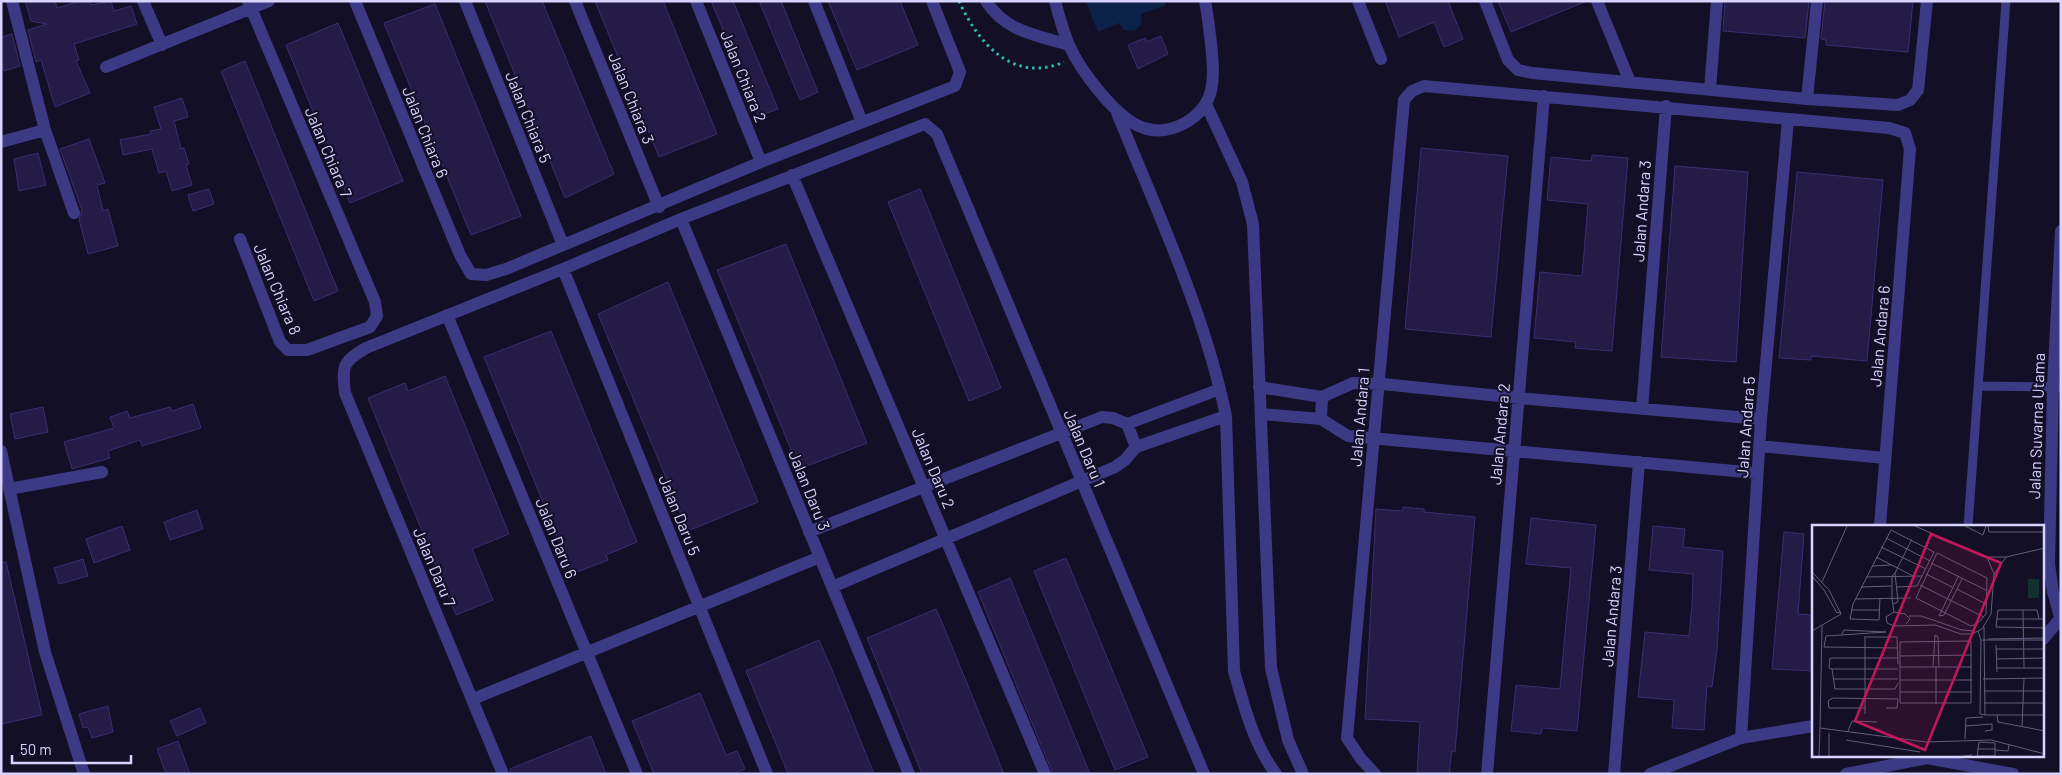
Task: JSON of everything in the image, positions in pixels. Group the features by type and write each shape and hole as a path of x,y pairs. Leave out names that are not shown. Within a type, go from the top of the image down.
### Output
{"street":[{"path":"12,1 45,130 74,213"},
{"path":"144,1 162,45"},
{"path":"106,67 162,45 250,5 270,1"},
{"name":"Jalan Chiara 6","path":"355,1 460,256 470,274 486,275 506,269 563,245"},
{"name":"Jalan Chiara 5","path":"465,1 563,245"},
{"name":"Jalan Chiara 3","path":"575,1 658,207"},
{"name":"Jalan Chiara 2","path":"696,1 761,162"},
{"path":"814,1 862,122"},
{"path":"563,245 658,207 761,162 954,86 960,72 932,1"},
{"path":"986,1 995,15 1012,28 1069,45"},
{"path":"1055,1 1069,45 1090,80 1116,110 1143,128 1161,130 1175,128 1195,117 1206,104 1213,85 1213,66 1205,1"},
{"path":"1358,1 1381,59"},
{"path":"1485,1 1508,60 1518,70 1532,73 1807,99 1898,105 1910,100 1918,90 1927,1"},
{"path":"1710,89 1717,1"},
{"path":"1807,99 1817,1"},
{"path":"1597,2 1630,82"},
{"name":"Jalan Chiara 7","path":"250,5 375,302 377,316 370,327 307,350 288,350"},
{"name":"Jalan Andara 1","path":"1375,774 1361,759 1348,738 1404,100 1412,91 1424,86 1544,96"},
{"path":"1544,96 1666,106 1788,120"},
{"name":"Jalan Andara 2","path":"1487,774 1544,96"},
{"path":"1206,104 1242,182 1253,224 1271,668 1288,740 1303,774"},
{"name":"Jalan Andara 3","path":"1642,408 1666,106"},
{"path":"1116,110 1192,300 1220,389 1226,416 1234,671 1245,710 1258,741 1276,774"},
{"name":"Jalan Andara 6","path":"1788,120 1889,128 1905,133 1910,149 1880,525"},
{"name":"Jalan Andara 5","path":"1741,738 1761,419 1788,120"},
{"name":"Jalan Daru 1","path":"792,175 925,124 937,134 1204,774"},
{"path":"1,142 45,130"},
{"path":"447,314 563,269 792,175"},
{"name":"Jalan Daru 2","path":"792,175 1045,774"},
{"name":"Jalan Daru 3","path":"681,219 909,774"},
{"name":"Jalan Suvarna Utama","path":"2061,231 2057,386 2049,564 2056,580 2061,620"},
{"name":"Jalan Chiara 8","path":"240,239 280,342 288,350"},
{"name":"Jalan Daru 5","path":"563,269 767,774"},
{"name":"Jalan Daru 7","path":"447,314 366,348 347,359 342,370 345,393 504,774"},
{"name":"Jalan Daru 6","path":"447,314 637,774"},
{"path":"1259,387 1322,397 1353,383 1379,384 1761,419"},
{"path":"810,532 1102,417 1113,418 1127,424 1220,389"},
{"path":"1321,419 1322,397"},
{"path":"1261,414 1321,419 1348,436 1757,474"},
{"path":"832,587 1115,467 1125,460 1136,447 1226,416"},
{"path":"1127,424 1136,447"},
{"path":"1759,446 1885,458"},
{"path":"1,451 45,652 84,774"},
{"name":"Jalan Andara 3","path":"1614,774 1639,462"},
{"path":"9,489 102,472"},
{"path":"473,699 820,557"},
{"path":"2044,638 2061,620"},
{"path":"1650,774 1741,738 1812,726"},
{"path":"1846,774 1923,758"},
{"path":"1933,758 2013,774"}],"lane":[{"path":"1968,525 2006,1"},
{"path":"1978,386 2057,386"}],"path":[{"path":"959,1 972,28 994,52 1008,62 1023,66 1048,67 1076,57"}],"water":[{"path":"1164,1 1166,5 1141,14 1142,24 1134,31 1124,30 1119,23 1098,32 1086,2"}],"building":[{"path":"25,1 55,1 57,8 80,1 90,1 91,5 111,1 114,11 131,6 137,24 74,44 79,60 76,61 90,93 55,107 41,60 36,62 28,30 47,24 31,21"},
{"path":"485,1 542,1 614,174 565,198"},
{"path":"595,1 663,1 717,134 659,157"},
{"path":"711,1 733,1 778,109 759,116"},
{"path":"759,1 781,1 818,92 800,100"},
{"path":"828,1 900,1 918,45 857,70"},
{"path":"1385,1 1448,1 1463,39 1444,47 1434,22 1399,37"},
{"path":"1498,1 1587,1 1511,32"},
{"path":"1725,1 1809,1 1805,38 1723,31"},
{"path":"1825,1 1913,1 1908,52 1826,45 1826,40 1821,39"},
{"path":"435,4 521,216 471,235 384,23"},
{"path":"338,23 403,181 350,203 286,45"},
{"path":"12,34 20,66 4,71 1,62 1,37"},
{"path":"1161,36 1168,54 1138,69 1128,45 1145,38 1146,42"},
{"path":"245,61 338,291 314,301 221,71"},
{"path":"182,98 188,117 174,121 181,149 184,148 189,164 186,165 192,185 172,191 166,171 159,173 152,149 123,155 120,140 151,134 150,131 161,129 154,107"},
{"path":"89,139 105,183 97,185 103,211 108,209 118,246 88,254 79,219 82,210 60,149"},
{"path":"1421,148 1508,156 1491,337 1405,329"},
{"path":"38,153 46,185 19,191 14,159"},
{"path":"1592,155 1628,158 1612,351 1575,348 1576,342 1534,338 1540,272 1582,276 1588,204 1547,200 1551,157 1591,161"},
{"path":"1675,166 1748,172 1736,362 1661,357"},
{"path":"1797,172 1883,180 1867,361 1811,356 1811,360 1779,358"},
{"path":"209,189 214,204 193,211 188,195"},
{"path":"920,189 1001,388 969,401 888,202"},
{"path":"786,244 867,443 799,469 717,270"},
{"path":"668,282 758,502 688,531 598,314"},
{"path":"551,331 637,542 606,555 608,560 572,574 484,357"},
{"path":"445,376 509,534 472,549 493,600 456,615 368,398 405,383 408,391"},
{"path":"193,404 201,428 142,446 140,440 108,451 110,458 72,469 64,442 114,428 110,417 127,411 130,418 170,407 172,411"},
{"path":"43,407 48,432 15,439 10,414"},
{"path":"1403,507 1424,509 1424,512 1475,517 1455,752 1452,751 1449,774 1417,774 1420,722 1365,719 1376,509 1403,511"},
{"path":"197,510 203,529 170,540 164,522"},
{"path":"1531,518 1596,525 1577,731 1542,728 1541,734 1511,731 1516,685 1560,689 1571,568 1526,564"},
{"path":"122,526 130,550 94,563 86,539"},
{"path":"1653,526 1685,529 1683,547 1723,551 1717,649 1712,687 1707,686 1704,730 1672,728 1674,700 1638,697 1645,632 1689,636 1692,605 1693,574 1649,570"},
{"path":"1784,532 1804,534 1798,614 1812,615 1812,671 1772,669"},
{"path":"1066,558 1148,757 1115,770 1034,571"},
{"path":"83,559 88,576 59,584 54,568"},
{"path":"6,562 42,715 1,724 1,563"},
{"path":"1010,578 1090,774 1053,774 978,592"},
{"path":"936,609 1004,774 922,774 867,638"},
{"path":"819,640 874,774 788,774 746,671"},
{"path":"700,693 726,755 737,751 745,769 732,774 654,774 632,721"},
{"path":"108,706 113,732 92,738 88,727 83,728 79,714"},
{"path":"200,708 206,723 177,736 170,721"},
{"path":"591,736 606,774 511,774 510,769"},
{"path":"178,741 190,774 166,774 157,749"}]}
